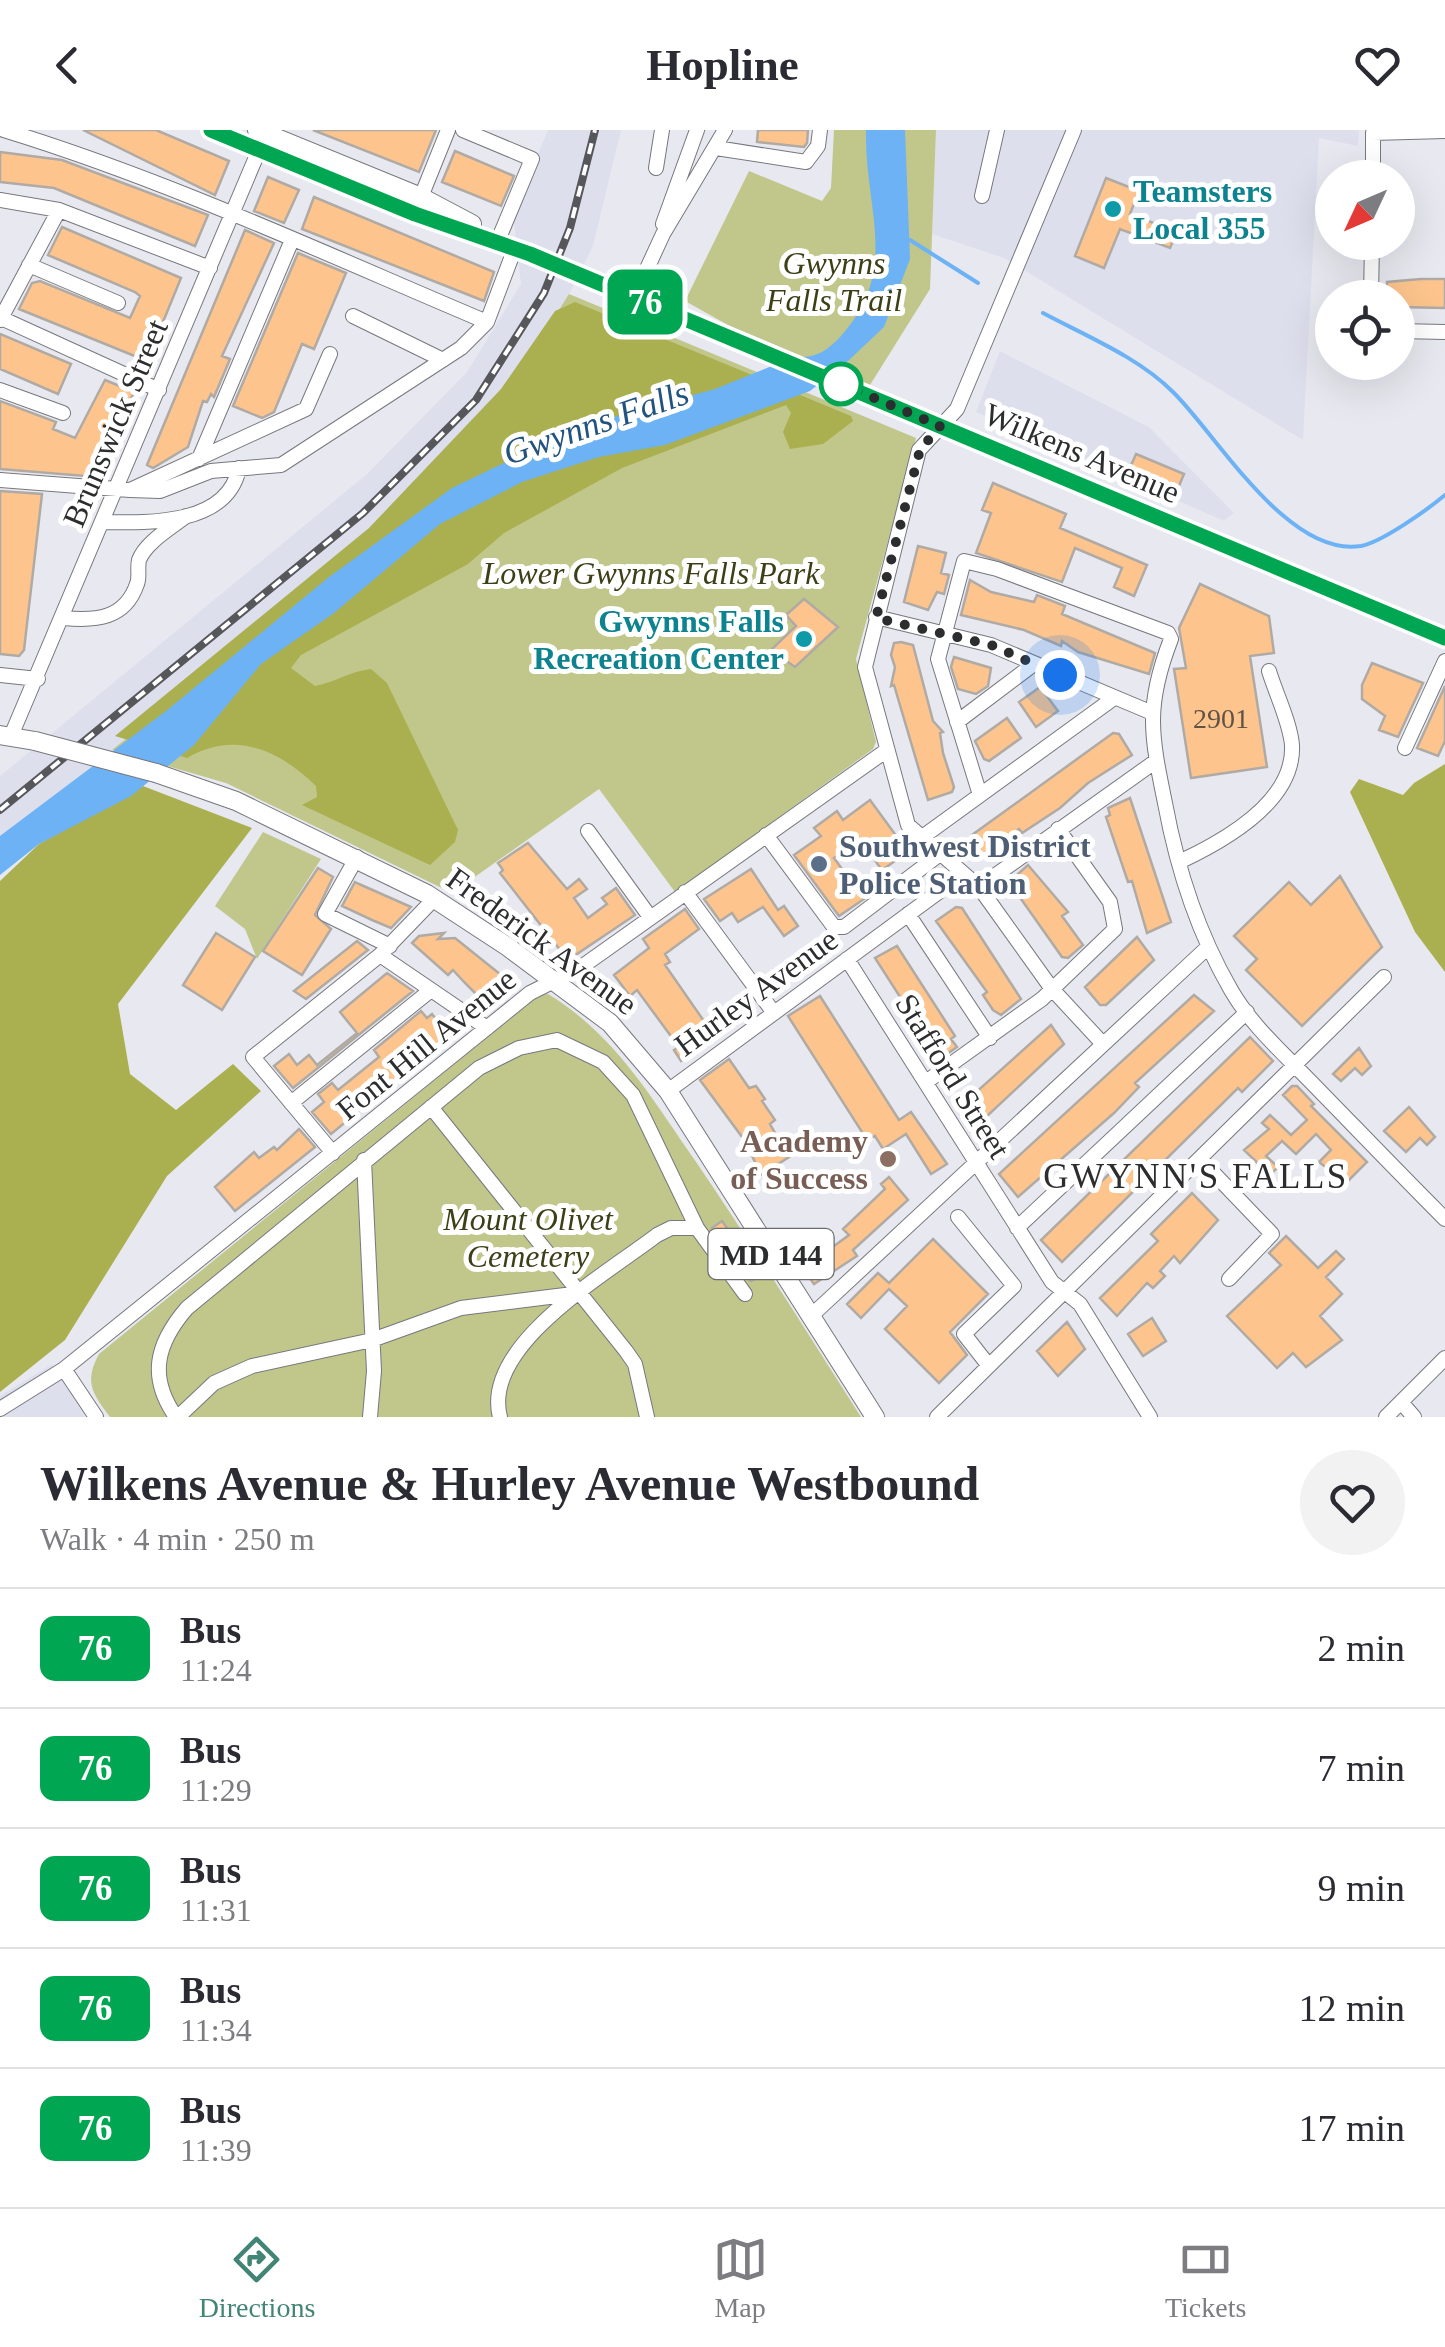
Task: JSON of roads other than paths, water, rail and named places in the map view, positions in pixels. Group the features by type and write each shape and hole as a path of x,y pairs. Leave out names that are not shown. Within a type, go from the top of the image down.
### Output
{"main road":[{"name":"Wilkens Avenue","path":"211,130 262,136 420,198 523,251"},
{"name":"Wilkens Avenue","path":"262,136 415,214 523,251 1445,638"},
{"name":"Frederick Avenue","path":"6,736 185,781 357,857 434,898 610,1023 668,1091 875,1417"}],"street":[{"path":"4,130 72,151 233,214 487,322"},
{"path":"420,198 448,130"},
{"path":"463,130 532,159 499,238"},
{"path":"656,168 662,130"},
{"path":"664,234 662,226 696,130"},
{"path":"634,297 664,234 725,130"},
{"path":"716,148 806,162 818,146 820,130"},
{"path":"982,196 997,130"},
{"path":"1074,130 957,409 920,450 865,667 908,825 979,887 1052,990 1104,1044"},
{"path":"1373,160 1374,133 1445,131"},
{"name":"Brunswick Street","path":"6,736 38,680 104,522 123,490 159,390 262,136"},
{"path":"0,200 59,210 210,268"},
{"path":"59,210 0,319 159,390"},
{"path":"199,459 292,240"},
{"path":"0,480 160,492 211,471 282,464 443,360 487,322 523,251"},
{"path":"29,265 118,303"},
{"path":"353,316 443,360"},
{"path":"1415,331 1445,332"},
{"path":"123,490 306,408 330,354"},
{"path":"0,390 63,413"},
{"path":"64,618 94,621 114,615 138,582 140,560 154,541 186,516 224,501 236,484 239,468"},
{"path":"104,522 186,516"},
{"path":"980,795 938,660 964,561 1162,628 1171,640 1154,681 1150,712 1156,761 1179,862 1208,947 1246,1012 1445,1219"},
{"path":"876,618 991,645 1150,712"},
{"path":"1405,748 1445,660"},
{"path":"957,722 1034,664"},
{"path":"1179,862 1218,844 1285,782 1292,746 1269,671"},
{"path":"0,674 38,680"},
{"path":"921,838 1114,698"},
{"name":"Font Hill Avenue","path":"0,1409 64,1368 486,1028 553,980 580,968 887,750"},
{"path":"979,887 1156,761"},
{"path":"926,1082 1052,990 1114,928 1110,902 1058,829"},
{"path":"588,831 650,918"},
{"path":"766,835 834,927 844,927 940,854"},
{"path":"357,857 324,914 385,950 431,990 486,1028"},
{"name":"Hurley Avenue","path":"668,1091 962,874"},
{"path":"685,892 774,1013"},
{"path":"333,1153 253,1057 385,950 434,898"},
{"path":"908,914 990,1038"},
{"path":"811,1316 1208,947"},
{"name":"Stafford Street","path":"847,959 1052,1282 1080,1304 1150,1417"},
{"path":"938,1417 1384,977"},
{"path":"291,1103 431,990"},
{"path":"1017,1228 1246,1012"},
{"path":"581,1293 461,1308 372,1340 252,1366 214,1383 177,1417 156,1376 160,1350 176,1320 479,1068 507,1052 539,1042 572,1044 602,1062 633,1095 697,1228 745,1294"},
{"path":"431,1107 635,1364 647,1417"},
{"path":"1200,1159 1272,1234 1229,1279"},
{"path":"364,1160 372,1340 370,1417"},
{"path":"958,1217 1014,1286 964,1334 989,1366"},
{"path":"500,1417 498,1391 508,1362 581,1293 658,1235 671,1228 697,1228"},
{"path":"1386,1417 1445,1358"},
{"path":"64,1368 96,1417"},
{"path":"1401,1402 1414,1417"}],"water":[{"name":"Gwynns Falls","path":"866,130 905,130 910,259 884,327 848,361 810,391 665,445 599,457 522,482 440,524 334,613 261,664 194,745 131,796 39,844 0,875 0,836 166,711 329,577 452,488 578,427 715,389 794,357 815,355 830,346 859,311 870,287 875,262"}],"waterway":[{"path":"910,240 978,283"},
{"path":"1043,313 1111,348 1159,380 1191,411 1256,490 1307,533 1334,545 1361,546 1392,532 1445,495"}],"railway":[{"path":"0,810 363,513 476,400 544,293 570,228 595,130"}],"place":[{"name":"Teamsters Local 355","path":"1113,209"},
{"name":"Gwynns Falls Recreation Center","path":"804,639"},
{"name":"Southwest District Police Station","path":"819,864"},
{"name":"Academy of Success","path":"888,1159"}],"district":[{"name":"GWYNN'S FALLS","path":"1196,1176"}],"park label":[{"name":"Gwynns Falls Trail","path":"834,282"},
{"name":"Lower Gwynns Falls Park","path":"651,573"},
{"name":"Mount Olivet Cemetery","path":"528,1238"}]}
